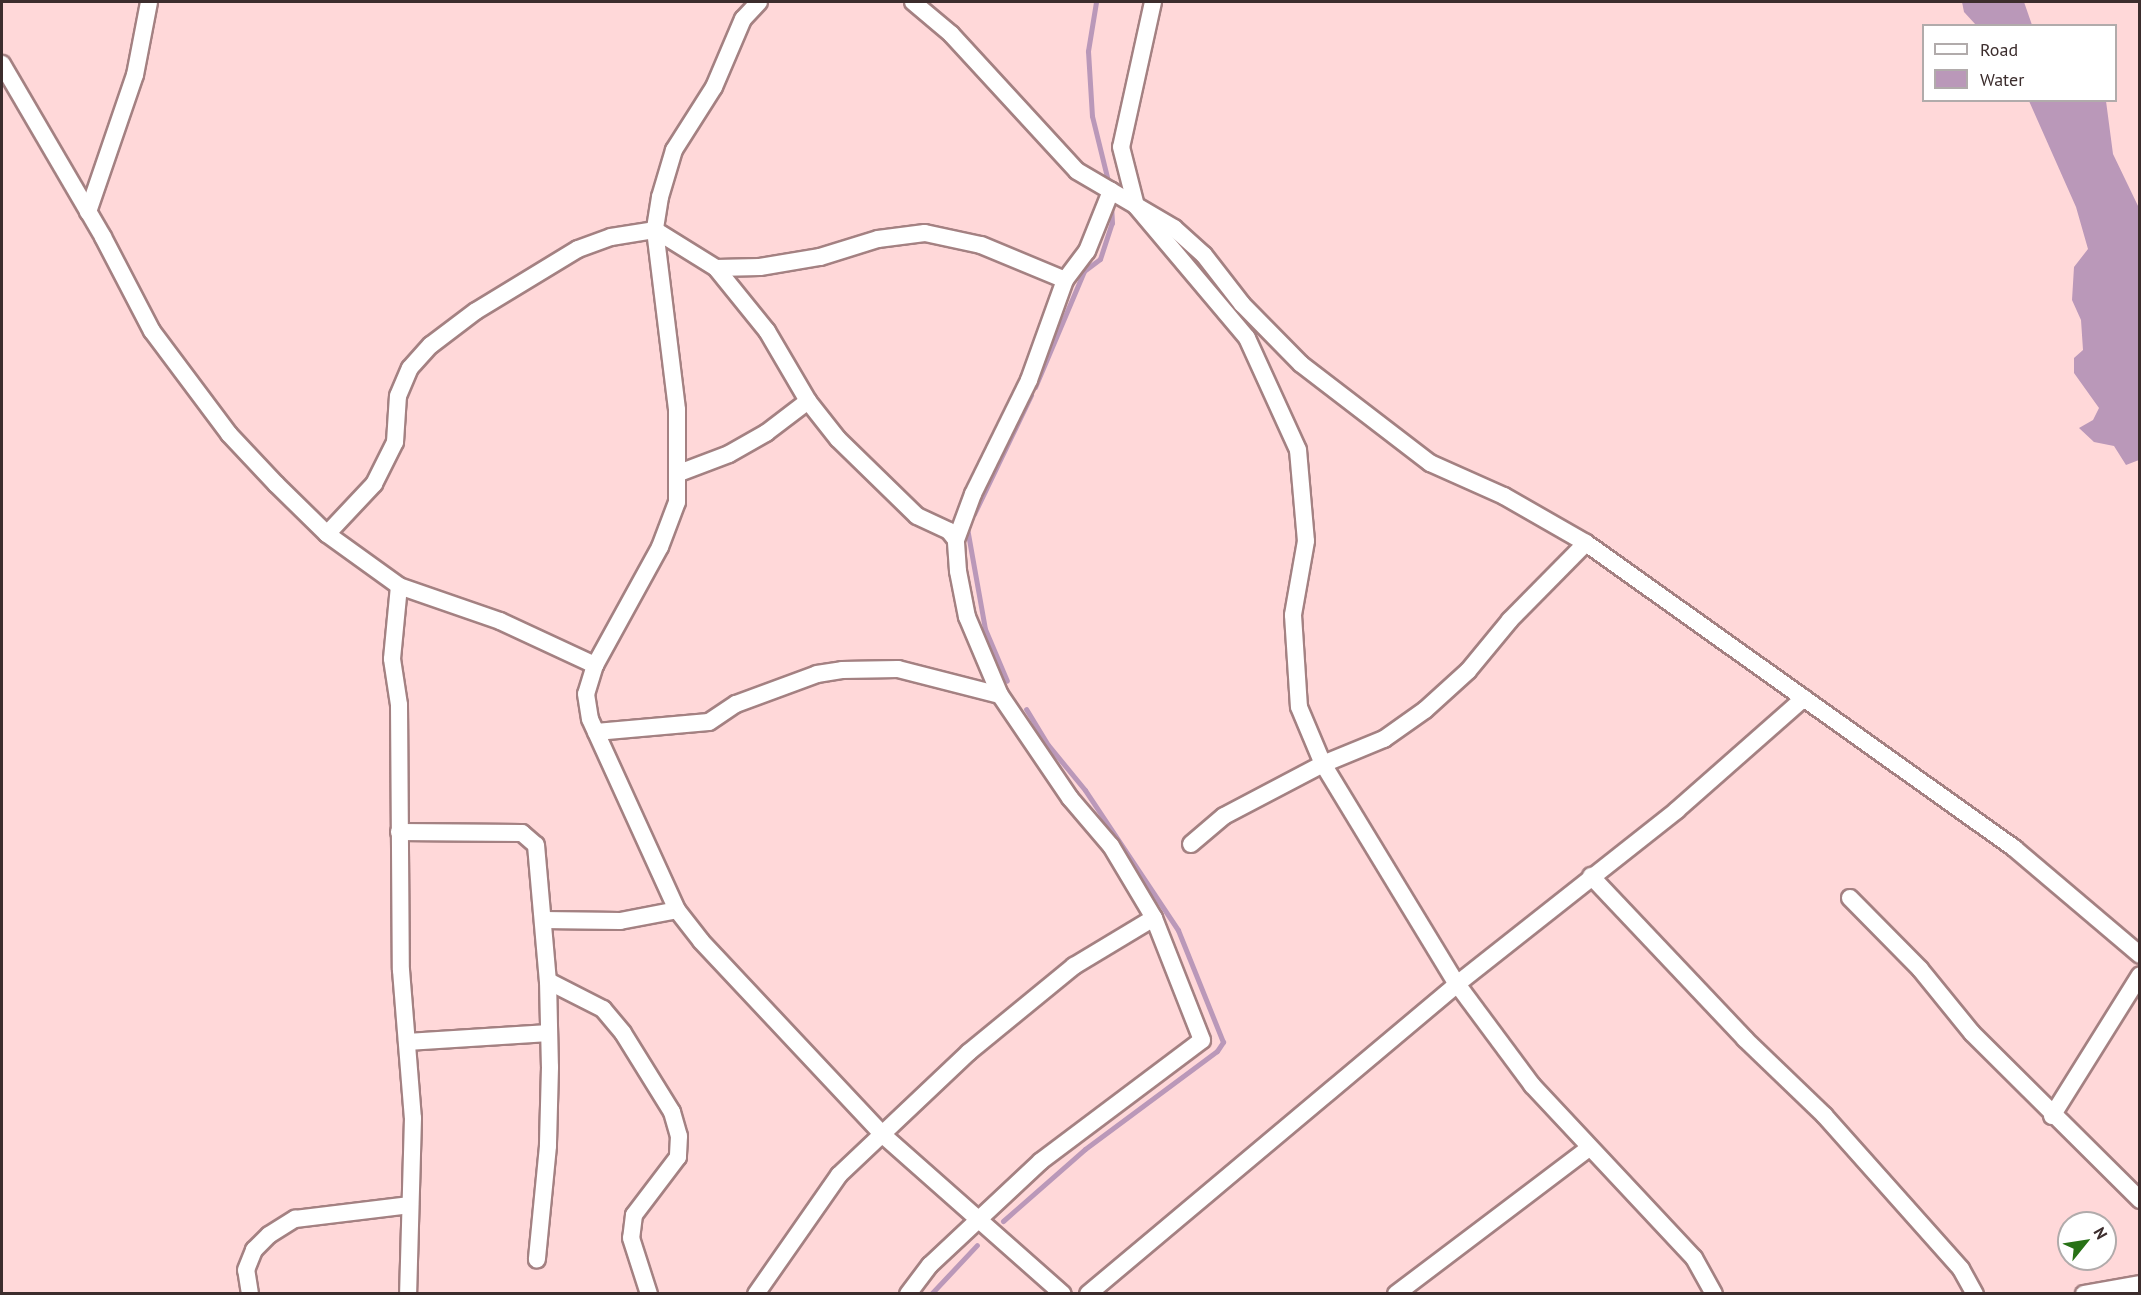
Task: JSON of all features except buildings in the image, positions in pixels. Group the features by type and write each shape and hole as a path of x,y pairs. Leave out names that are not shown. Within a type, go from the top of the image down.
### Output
{"street":[{"path":"88,212 135,75 148,2"},
{"path":"759,2 743,20 714,87 674,150 655,230 677,410 679,473 677,502 660,547 595,665 586,694 596,732 677,910 729,974 884,1136 1063,1293"},
{"path":"913,2 951,34 1077,171 1174,228 1204,255 1242,304 1301,364 1430,463 1504,496 1586,543 2014,848 2139,955"},
{"path":"1154,2 1121,147 1136,206 1247,338 1298,450 1306,541 1293,615 1299,707 1323,764 1457,984 1532,1085 1588,1149 1694,1258 1714,1293"},
{"path":"2,64 88,212 152,331 229,434 327,534 399,586 500,621 595,665"},
{"path":"956,540 973,494 1029,380 1065,280 1087,251 1111,191"},
{"path":"327,534 374,484 395,442 398,396 410,368 431,345 476,311 578,249 611,237 655,230 716,268 766,331 808,402 838,439 917,516 949,531 956,540 968,617 1000,695 1070,798 1111,846 1154,918 1202,1040 1041,1161 930,1265 908,1293"},
{"path":"716,268 770,265 820,256 878,239 925,233 981,244 1065,280"},
{"path":"679,473 738,449 808,402"},
{"path":"1191,844 1224,816 1323,764 1384,739 1425,710 1468,671 1509,620 1586,543"},
{"path":"399,586 392,647 399,705 399,832 407,1042 413,1118 408,1293"},
{"path":"596,732 710,723 736,704 817,674 843,670 898,669 1000,695"},
{"path":"1088,1293 1457,984 1677,810 1804,698"},
{"path":"399,832 522,833 536,845 548,981 549,1033 548,1146 537,1259"},
{"path":"1591,876 1745,1039 1824,1115 1961,1269 1975,1293"},
{"path":"1850,898 1920,969 1972,1033 2052,1116 2139,1200"},
{"path":"543,920 620,921 677,910"},
{"path":"756,1293 839,1176 884,1136 969,1052 1047,987 1096,951 1154,918"},
{"path":"2052,1116 2139,975"},
{"path":"548,981 603,1009 623,1033 672,1112 679,1136 678,1157 634,1215 631,1238 649,1293"},
{"path":"407,1042 549,1033"},
{"path":"1396,1293 1588,1149"},
{"path":"250,1293 246,1270 254,1250 268,1235 295,1220 410,1205"},
{"path":"2084,1293 2139,1287"}],"water":[{"path":"1962,2 2024,2 2032,24 1975,24 1964,12"},
{"path":"2029,102 2106,102 2113,154 2139,208 2139,460 2126,465 2114,446 2094,442 2079,428 2093,420 2099,408 2074,373 2074,358 2083,350 2081,320 2072,300 2074,267 2088,249 2076,207"}],"waterway":[{"path":"1096,2 1088,51 1092,116 1109,185"},
{"path":"1035,387 1084,271 1100,259 1112,223 1111,206"},
{"path":"974,514 1031,395"},
{"path":"967,528 985,629 1007,681"},
{"path":"1003,1221 1085,1149 1217,1051 1223,1042 1178,930 1085,790 1048,745 1026,709"},
{"path":"931,1294 977,1245"}]}
